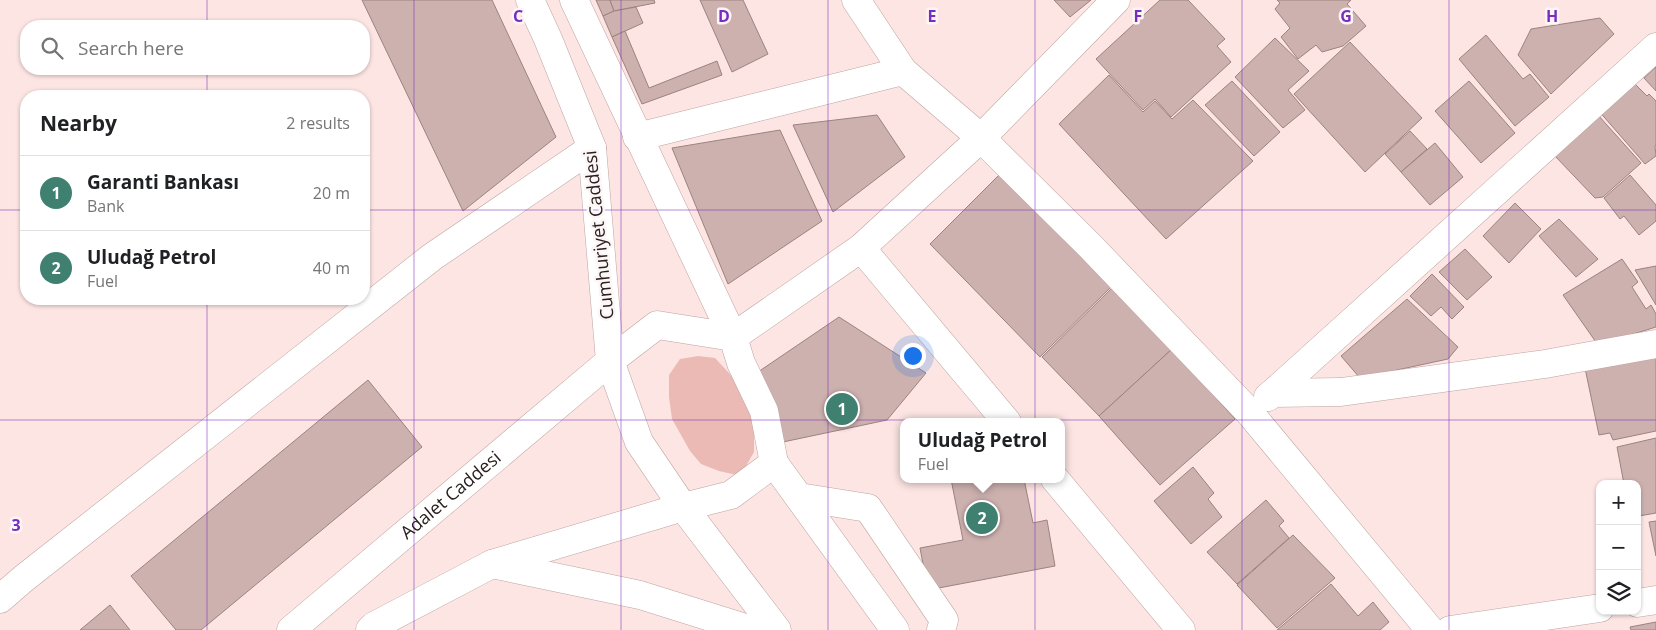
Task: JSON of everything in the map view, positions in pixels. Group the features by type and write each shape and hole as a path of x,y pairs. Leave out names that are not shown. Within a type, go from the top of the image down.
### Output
{"street":[{"name":"Cumhuriyet Caddesi","path":"530,0 548,39 592,148 610,361"},
{"path":"574,0 733,338 741,362 764,411 774,463 895,630"},
{"path":"856,0 903,71 981,138 1092,248 1249,412 1430,630"},
{"path":"777,630 683,507 640,442 610,361 657,325 733,338 861,248 981,138 1116,0"},
{"path":"1249,412 1273,393 1656,47"},
{"path":"637,136 903,71"},
{"path":"0,599 432,257 592,148"},
{"path":"861,248 1004,418"},
{"path":"1273,393 1342,392 1545,364 1656,344"},
{"name":"Adalet Caddesi","path":"291,630 610,361"},
{"path":"370,630 374,626 492,564 683,507 731,495 774,463"},
{"path":"1058,483 1181,630"},
{"path":"799,497 868,508 944,620 941,630"},
{"path":"492,564 640,595 752,630"},
{"path":"1641,602 1656,600"},
{"path":"1450,630 1596,609"}],"shaded area":[{"path":"698,356 715,358 740,387 750,408 754,431 754,452 746,466 737,475 701,464 690,451 672,419 669,375 680,359"}],"building":[{"path":"362,0 492,0 556,137 463,211"},
{"path":"596,0 610,0 614,11 603,16"},
{"path":"610,0 654,0 655,3 614,11"},
{"path":"700,0 743,0 768,54 732,72"},
{"path":"1054,0 1091,0 1070,17"},
{"path":"1160,0 1188,0 1225,39 1217,46 1231,62 1171,117 1155,99 1143,110 1096,59"},
{"path":"1277,0 1351,0 1347,4 1366,26 1343,46 1322,52 1316,45 1298,59 1281,37 1290,28 1275,9 1280,3"},
{"path":"636,7 643,23 612,37 603,16 614,11"},
{"path":"1600,18 1614,34 1551,94 1518,55 1531,29"},
{"path":"625,31 649,88 717,61 722,75 642,104 612,37"},
{"path":"1486,35 1523,79 1530,74 1549,97 1515,126 1459,59"},
{"path":"1275,38 1309,71 1288,90 1305,110 1283,128 1235,77"},
{"path":"1350,42 1422,118 1365,172 1294,94"},
{"path":"1656,67 1656,91 1644,78"},
{"path":"1109,75 1143,112 1155,101 1172,119 1193,100 1253,161 1166,239 1059,124"},
{"path":"1631,80 1647,96 1649,94 1656,101 1656,156 1645,164 1598,110"},
{"path":"1232,81 1280,132 1254,156 1205,105"},
{"path":"1469,81 1515,133 1481,163 1435,111"},
{"path":"877,115 905,157 833,212 793,125"},
{"path":"1598,115 1641,163 1603,197 1595,198 1555,156"},
{"path":"780,130 822,221 728,284 672,148"},
{"path":"1410,131 1427,149 1401,172 1385,154"},
{"path":"1435,143 1463,177 1430,205 1401,172"},
{"path":"1000,174 1111,287 1040,357 930,244"},
{"path":"1630,175 1656,205 1656,221 1639,235 1624,216 1620,219 1604,198"},
{"path":"1515,203 1541,229 1509,263 1483,236"},
{"path":"1559,219 1598,259 1576,277 1539,236"},
{"path":"1465,249 1492,277 1467,300 1439,272"},
{"path":"1622,259 1638,282 1632,287 1646,309 1651,305 1656,314 1656,327 1598,345 1563,295"},
{"path":"1656,266 1656,305 1635,270"},
{"path":"1432,274 1464,307 1452,319 1441,307 1431,316 1410,296"},
{"path":"1112,288 1172,349 1099,416 1042,357"},
{"path":"1407,299 1458,347 1448,359 1360,378 1341,356"},
{"path":"839,317 926,373 887,420 783,442 758,372"},
{"path":"1172,349 1235,419 1160,485 1099,416"},
{"path":"1656,354 1656,431 1613,440 1610,433 1599,435 1585,368"},
{"path":"368,380 422,447 201,630 176,630 131,576"},
{"path":"1656,438 1656,513 1641,516 1641,480 1623,480 1617,447"},
{"path":"1193,467 1214,493 1208,499 1222,517 1191,544 1154,501"},
{"path":"952,483 1025,483 1033,523 1047,520 1055,566 928,590 920,548 963,540"},
{"path":"1266,500 1284,521 1279,526 1289,538 1237,584 1207,552"},
{"path":"1656,521 1656,556 1649,522"},
{"path":"1293,535 1335,578 1277,628 1237,585"},
{"path":"1331,584 1358,616 1373,602 1389,622 1380,630 1277,630"},
{"path":"110,605 130,630 80,630"},
{"path":"1656,622 1656,630 1631,630 1630,627"}],"place":[{"name":"Garanti Bankası","path":"842,409"},
{"name":"Uludağ Petrol","path":"982,518"}]}
